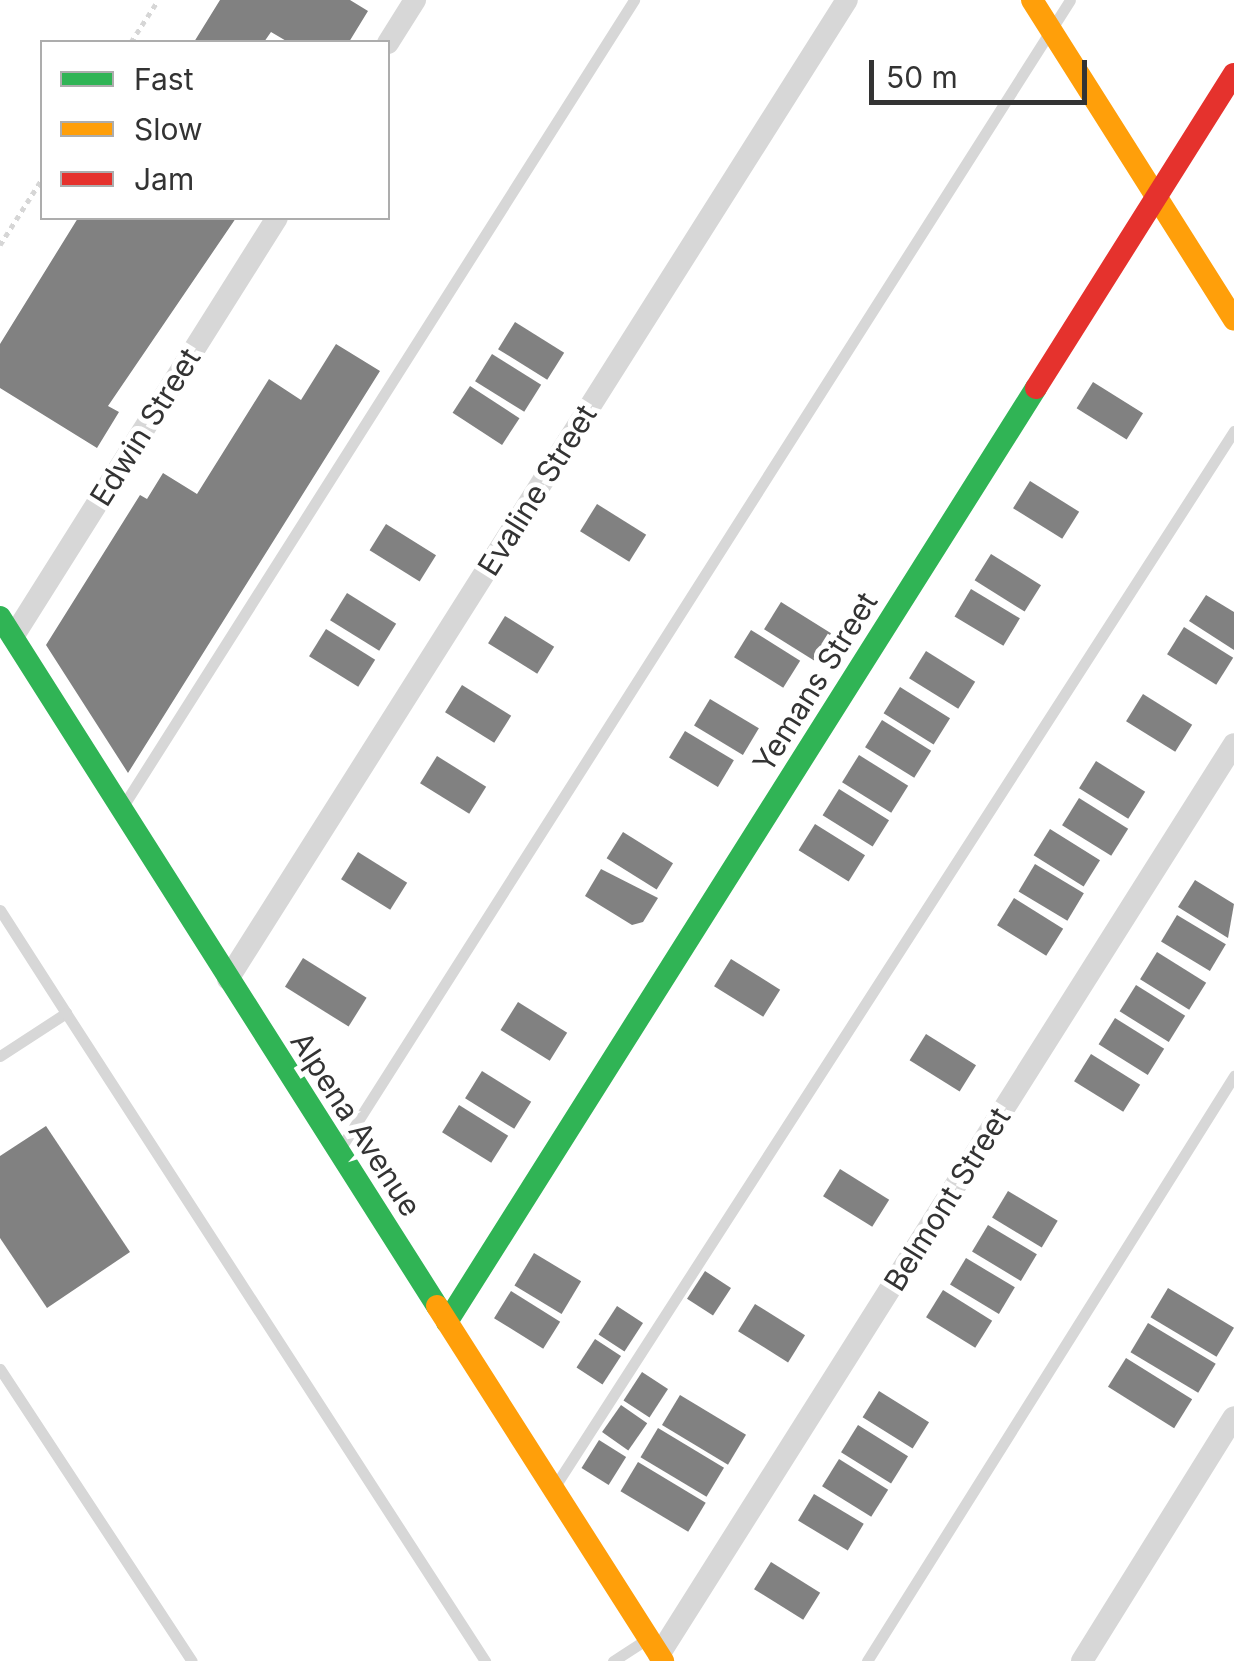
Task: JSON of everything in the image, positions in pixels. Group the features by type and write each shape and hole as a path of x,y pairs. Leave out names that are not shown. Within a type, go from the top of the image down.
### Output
{"street":[{"path":"390,40 415,0"},
{"name":"Evaline Street","path":"228,979 847,0"},
{"path":"1032,0 1234,320"},
{"name":"Yemans Street","path":"446,1322 1234,74"},
{"name":"Edwin Street","path":"6,627 276,220"},
{"name":"Alpena Avenue","path":"6,627 657,1651"},
{"name":"Belmont Street","path":"657,1651 1234,744"},
{"path":"1082,1661 1234,1418"}],"lane":[{"path":"120,811 634,0"},
{"path":"338,1152 1070,0"},
{"path":"553,1489 1234,431"},
{"path":"0,910 485,1661"},
{"path":"0,1056 66,1012"},
{"path":"868,1661 1234,1076"},
{"path":"0,1369 192,1661"},
{"path":"613,1661 657,1651"}],"path":[{"path":"131,40 157,2"},
{"path":"0,246 40,183"}],"building":[{"path":"220,0 350,0 368,11 350,40 285,40 271,32 265,40 195,40"},
{"path":"77,220 235,220 108,406 119,412 97,448 0,388 0,344"},
{"path":"515,322 564,353 547,380 498,349"},
{"path":"336,344 380,371 128,773 46,645 140,495 147,499 163,473 197,494 269,379 301,400"},
{"path":"492,354 541,385 524,412 475,381"},
{"path":"1093,382 1143,413 1127,440 1077,408"},
{"path":"470,386 519,418 502,445 453,413"},
{"path":"1030,481 1079,512 1062,539 1013,508"},
{"path":"597,504 646,535 629,562 580,531"},
{"path":"386,524 436,555 420,582 370,550"},
{"path":"991,554 1041,585 1025,612 975,580"},
{"path":"971,589 1020,618 1003,646 955,616"},
{"path":"347,593 396,624 379,651 330,620"},
{"path":"1206,595 1234,612 1234,650 1189,621"},
{"path":"781,602 831,633 814,660 764,629"},
{"path":"505,616 554,647 537,674 488,643"},
{"path":"1184,627 1233,658 1216,685 1167,654"},
{"path":"326,629 375,660 358,687 309,656"},
{"path":"751,630 800,661 783,688 734,657"},
{"path":"926,651 975,682 958,709 909,678"},
{"path":"462,685 511,716 494,743 445,712"},
{"path":"900,687 950,718 934,745 884,713"},
{"path":"1143,694 1192,725 1175,752 1126,721"},
{"path":"710,699 759,728 743,755 694,726"},
{"path":"882,720 931,751 914,778 865,747"},
{"path":"685,731 734,760 718,787 669,758"},
{"path":"859,755 908,786 891,813 842,782"},
{"path":"437,756 486,787 469,814 420,783"},
{"path":"1096,761 1145,792 1128,819 1079,788"},
{"path":"839,789 889,820 873,847 823,815"},
{"path":"1079,798 1128,829 1111,856 1062,825"},
{"path":"815,824 865,855 849,882 799,850"},
{"path":"1050,829 1100,860 1084,887 1034,855"},
{"path":"623,832 673,863 657,890 607,858"},
{"path":"358,852 407,883 390,910 341,879"},
{"path":"1035,864 1084,893 1067,921 1019,891"},
{"path":"601,869 658,898 643,922 632,925 585,896"},
{"path":"1195,880 1234,904 1228,938 1178,907"},
{"path":"1014,898 1063,929 1046,956 997,925"},
{"path":"1177,915 1226,944 1210,971 1161,942"},
{"path":"1157,952 1206,983 1189,1010 1140,979"},
{"path":"303,958 367,998 349,1027 285,987"},
{"path":"731,959 780,990 763,1017 714,986"},
{"path":"1136,985 1185,1016 1169,1042 1120,1011"},
{"path":"518,1002 567,1033 550,1061 501,1030"},
{"path":"1115,1018 1164,1049 1148,1075 1099,1044"},
{"path":"926,1034 976,1065 960,1092 910,1060"},
{"path":"1091,1054 1140,1085 1123,1112 1074,1081"},
{"path":"482,1071 531,1102 514,1129 465,1098"},
{"path":"459,1105 508,1136 491,1163 442,1132"},
{"path":"46,1126 130,1252 47,1308 0,1238 0,1156"},
{"path":"840,1169 889,1200 872,1227 823,1196"},
{"path":"1008,1191 1058,1221 1042,1247 992,1218"},
{"path":"988,1225 1037,1254 1021,1281 972,1252"},
{"path":"534,1253 581,1281 562,1314 514,1286"},
{"path":"966,1258 1015,1287 999,1314 950,1285"},
{"path":"705,1271 731,1288 713,1316 687,1299"},
{"path":"1168,1288 1234,1328 1216,1357 1150,1317"},
{"path":"943,1290 992,1321 975,1348 926,1317"},
{"path":"511,1291 560,1322 543,1349 494,1318"},
{"path":"755,1304 805,1335 788,1362 738,1331"},
{"path":"617,1306 643,1323 624,1351 598,1335"},
{"path":"1148,1323 1216,1364 1198,1393 1130,1352"},
{"path":"595,1339 621,1356 602,1384 576,1368"},
{"path":"1126,1358 1192,1399 1174,1428 1108,1387"},
{"path":"642,1372 668,1389 649,1417 623,1401"},
{"path":"879,1391 929,1422 913,1449 863,1417"},
{"path":"680,1395 746,1435 728,1465 662,1425"},
{"path":"621,1405 647,1423 628,1450 602,1432"},
{"path":"858,1425 908,1456 891,1483 841,1452"},
{"path":"658,1428 724,1468 706,1497 640,1457"},
{"path":"599,1440 626,1457 609,1485 582,1468"},
{"path":"839,1459 888,1490 871,1517 822,1486"},
{"path":"638,1462 706,1503 688,1532 620,1491"},
{"path":"814,1494 864,1524 848,1550 798,1521"},
{"path":"771,1562 820,1593 803,1620 754,1589"}],"traffic: fast":[{"path":"447,1322 1036,388"},
{"path":"0,617 437,1306"}],"traffic: slow":[{"path":"1032,0 1234,320"},
{"path":"437,1306 663,1661"}],"traffic: jam":[{"path":"1036,388 1234,74"}]}
